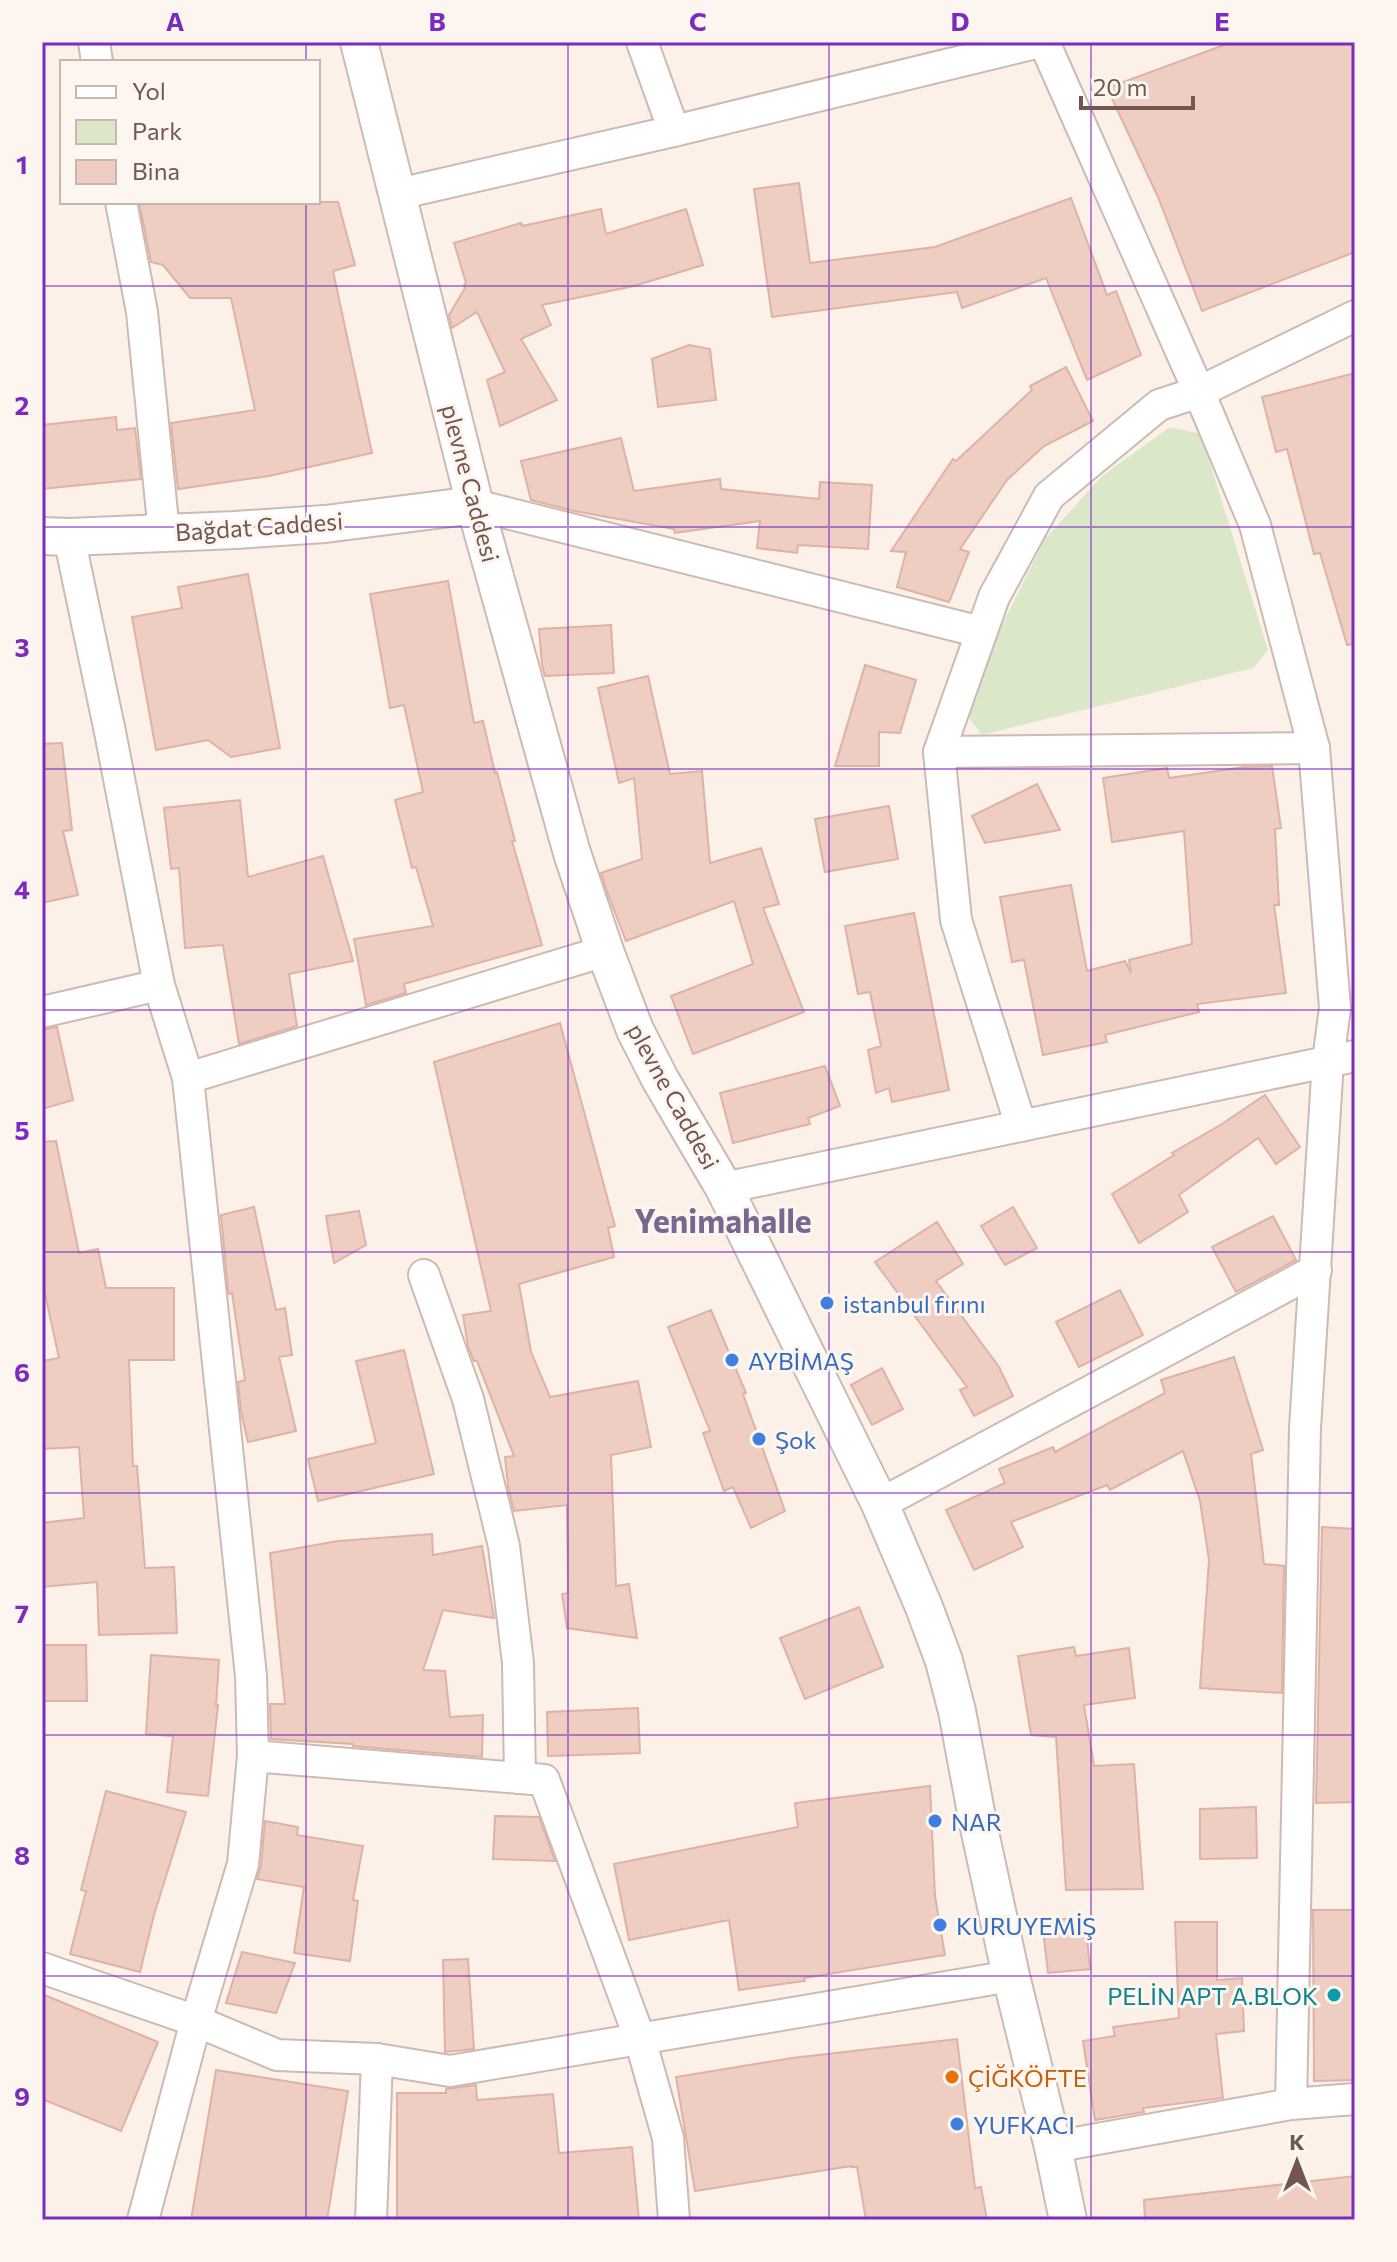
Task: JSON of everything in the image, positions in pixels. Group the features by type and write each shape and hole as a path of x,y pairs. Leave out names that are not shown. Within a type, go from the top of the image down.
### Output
{"street":[{"name":"plevne Caddesi","path":"359,42 475,505 572,853 605,951 635,1030 724,1188 880,1504 944,1661 1011,1976 1068,2220"},
{"path":"642,42 674,131"},
{"path":"398,194 1042,42 1199,392 1255,525 1314,748 1342,1059 1316,1270 1305,1428 1291,2104"},
{"path":"121,204 142,312 164,533"},
{"path":"1021,1126 956,920 939,752 994,597 1049,496 1159,405 1199,392 1355,316"},
{"path":"475,505 981,632"},
{"name":"Bağdat Caddesi","path":"55,536 325,524 475,505"},
{"path":"55,536 110,732 159,985 188,1078 251,1676 253,1756 243,1864 196,2021 143,2220"},
{"path":"939,752 1314,748"},
{"path":"188,1078 605,951"},
{"path":"42,1012 159,985"},
{"path":"724,1188 1342,1059"},
{"path":"880,1504 1316,1270"},
{"path":"424,1275 468,1399 504,1546 518,1663 520,1778"},
{"path":"253,1756 544,1780 640,2039 668,2138 674,2220"},
{"path":"42,1968 196,2021 277,2055 377,2059 450,2071 1011,1976"},
{"path":"371,2220 377,2059"},
{"path":"1053,2147 1291,2104 1355,2099"}],"green space":[{"path":"1170,427 1201,434 1268,650 1253,668 982,735 969,718 1000,629 1045,539 1102,476"}],"building":[{"path":"1232,42 1355,42 1355,252 1202,311 1158,197 1107,88"},
{"path":"799,183 810,263 935,247 1071,198 1107,295 1116,291 1141,355 1087,380 1046,278 962,308 957,292 772,317 754,189"},
{"path":"338,202 355,265 333,271 372,453 269,476 178,489 171,423 255,410 231,298 190,298 163,265 151,262 139,204"},
{"path":"601,209 606,234 686,209 703,265 634,286 542,305 551,325 521,339 557,400 500,426 487,380 505,372 477,312 452,328 449,315 466,283 454,243 521,223 522,226"},
{"path":"689,345 710,349 716,400 658,407 652,359"},
{"path":"1066,367 1093,421 1044,446 1007,480 960,549 969,552 949,602 897,587 906,552 891,551 953,459 956,461 1032,390 1030,386"},
{"path":"1355,373 1355,644 1347,645 1320,553 1314,554 1287,449 1276,452 1262,397"},
{"path":"116,417 117,430 135,428 141,479 42,489 42,425"},
{"path":"621,438 634,491 720,479 721,489 819,499 820,482 872,485 868,549 798,545 797,553 757,548 760,521 675,533 674,529 531,500 521,461"},
{"path":"248,574 280,748 231,757 208,740 156,750 132,617 182,608 178,587"},
{"path":"448,581 474,723 483,721 515,841 512,841 542,945 404,984 406,993 366,1005 354,939 433,926 416,867 412,868 395,800 423,792 404,705 390,708 370,594"},
{"path":"611,625 614,673 545,676 539,629"},
{"path":"865,665 916,680 900,733 879,732 879,766 835,766"},
{"path":"648,676 670,774 702,771 710,863 761,848 779,904 763,908 804,1012 693,1054 671,996 753,964 734,901 626,941 606,889 601,873 642,859 634,778 619,783 598,688"},
{"path":"62,743 72,830 63,831 78,895 42,903 42,744"},
{"path":"1272,766 1281,828 1275,829 1279,905 1274,905 1286,993 1197,1004 1199,1012 1105,1035 1107,1042 1043,1055 1024,960 1012,962 1000,897 1071,885 1087,971 1125,961 1131,973 1129,960 1192,944 1184,831 1112,842 1103,778 1167,768 1169,778"},
{"path":"1037,784 1060,830 985,843 972,816"},
{"path":"240,800 248,877 323,856 353,961 289,974 297,1026 239,1044 223,945 185,948 179,868 171,869 164,808"},
{"path":"889,806 898,859 825,872 815,819"},
{"path":"914,913 949,1090 892,1102 889,1088 876,1093 868,1050 881,1046 870,992 858,994 845,926"},
{"path":"560,1023 615,1226 608,1228 614,1257 519,1284 531,1352 550,1397 638,1381 651,1447 611,1455 616,1586 629,1584 637,1638 567,1628 562,1594 568,1593 567,1505 514,1511 505,1457 514,1456 477,1361 474,1361 468,1346 463,1315 491,1311 434,1062"},
{"path":"57,1027 73,1100 42,1109 42,1030"},
{"path":"825,1066 840,1106 808,1118 810,1124 733,1143 720,1093"},
{"path":"1265,1095 1300,1147 1276,1164 1258,1138 1179,1195 1188,1212 1139,1243 1112,1194"},
{"path":"56,1141 79,1253 98,1249 106,1288 174,1288 174,1360 129,1360 133,1466 137,1466 145,1568 174,1567 177,1633 99,1635 97,1582 42,1587 42,1523 84,1518 79,1447 42,1449 42,1361 59,1358 42,1280 42,1142"},
{"path":"254,1207 276,1310 285,1308 292,1355 279,1357 296,1431 248,1442 238,1382 245,1380 232,1293 229,1294 228,1290 221,1215"},
{"path":"1013,1207 1037,1248 1005,1265 981,1226"},
{"path":"359,1211 366,1245 334,1263 326,1216"},
{"path":"1273,1216 1296,1260 1236,1292 1212,1247"},
{"path":"937,1222 963,1264 936,1281 999,1367 1013,1396 974,1416 960,1390 967,1387 875,1262"},
{"path":"1120,1290 1143,1335 1079,1367 1056,1322"},
{"path":"711,1310 746,1393 743,1394 785,1511 751,1528 733,1487 724,1491 703,1433 710,1431 668,1327"},
{"path":"404,1350 434,1474 318,1501 308,1459 376,1443 356,1361"},
{"path":"1234,1357 1263,1450 1251,1454 1264,1564 1284,1566 1282,1693 1200,1688 1209,1560 1200,1501 1183,1451 1110,1490 1107,1485 1011,1522 1023,1547 974,1570 946,1510 1005,1483 999,1469 1053,1447 1055,1452 1165,1393 1161,1380"},
{"path":"882,1368 903,1409 872,1425 851,1385"},
{"path":"1322,1527 1355,1529 1355,1802 1316,1803"},
{"path":"432,1534 433,1555 482,1546 494,1618 443,1610 423,1670 445,1671 450,1717 483,1715 482,1757 271,1739 270,1704 285,1704 270,1553 338,1541"},
{"path":"859,1607 883,1667 805,1699 780,1638"},
{"path":"42,1645 86,1645 87,1701 42,1701"},
{"path":"1074,1647 1076,1656 1129,1648 1135,1698 1084,1705 1094,1766 1134,1764 1143,1889 1066,1890 1056,1737 1031,1735 1018,1656"},
{"path":"151,1655 219,1660 218,1705 208,1796 167,1792 173,1736 146,1734"},
{"path":"638,1708 640,1753 548,1756 547,1712"},
{"path":"930,1786 935,1896 945,1955 739,1990 729,1920 629,1940 614,1864 798,1827 795,1803"},
{"path":"106,1791 186,1812 140,1972 70,1954 86,1891 81,1890"},
{"path":"1256,1807 1257,1858 1200,1859 1200,1809"},
{"path":"495,1816 539,1817 555,1861 493,1859"},
{"path":"265,1821 298,1827 297,1835 363,1846 353,1900 358,1901 350,1961 294,1953 304,1887 257,1879"},
{"name":"PELİN APT A.BLOK","path":"1313,1910 1355,1910 1355,2080 1314,2081"},
{"path":"1085,1917 1090,1969 1048,1973 1042,1921"},
{"path":"1175,1922 1217,1922 1217,1980 1242,1978 1244,2031 1216,2034 1223,2098 1143,2108 1144,2112 1095,2120 1083,2041 1115,2036 1113,2027 1179,2018"},
{"path":"242,1952 295,1963 276,2013 226,2003"},
{"path":"468,1959 474,2049 445,2052 443,1960"},
{"path":"42,1994 158,2042 121,2131 42,2099"},
{"path":"957,2039 975,2188 981,2187 987,2220 866,2220 857,2167 851,2166 695,2191 676,2077 792,2058"},
{"path":"216,2070 348,2091 327,2220 191,2220"},
{"path":"476,2085 477,2100 553,2094 559,2153 632,2147 639,2220 397,2220 397,2093 446,2093 446,2089"},
{"path":"1355,2176 1355,2220 1145,2220 1144,2200"}],"place":[{"name":"istanbul fırını","path":"827,1303"},
{"name":"AYBİMAŞ","path":"732,1360"},
{"name":"Şok","path":"759,1439"},
{"name":"NAR","path":"935,1821"},
{"name":"KURUYEMİŞ","path":"940,1925"},
{"name":"PELİN APT A.BLOK","path":"1334,1995"},
{"name":"ÇİĞKÖFTE","path":"952,2077"},
{"name":"YUFKACI","path":"957,2124"}],"district":[{"name":"Yenimahalle","path":"723,1220"}]}
